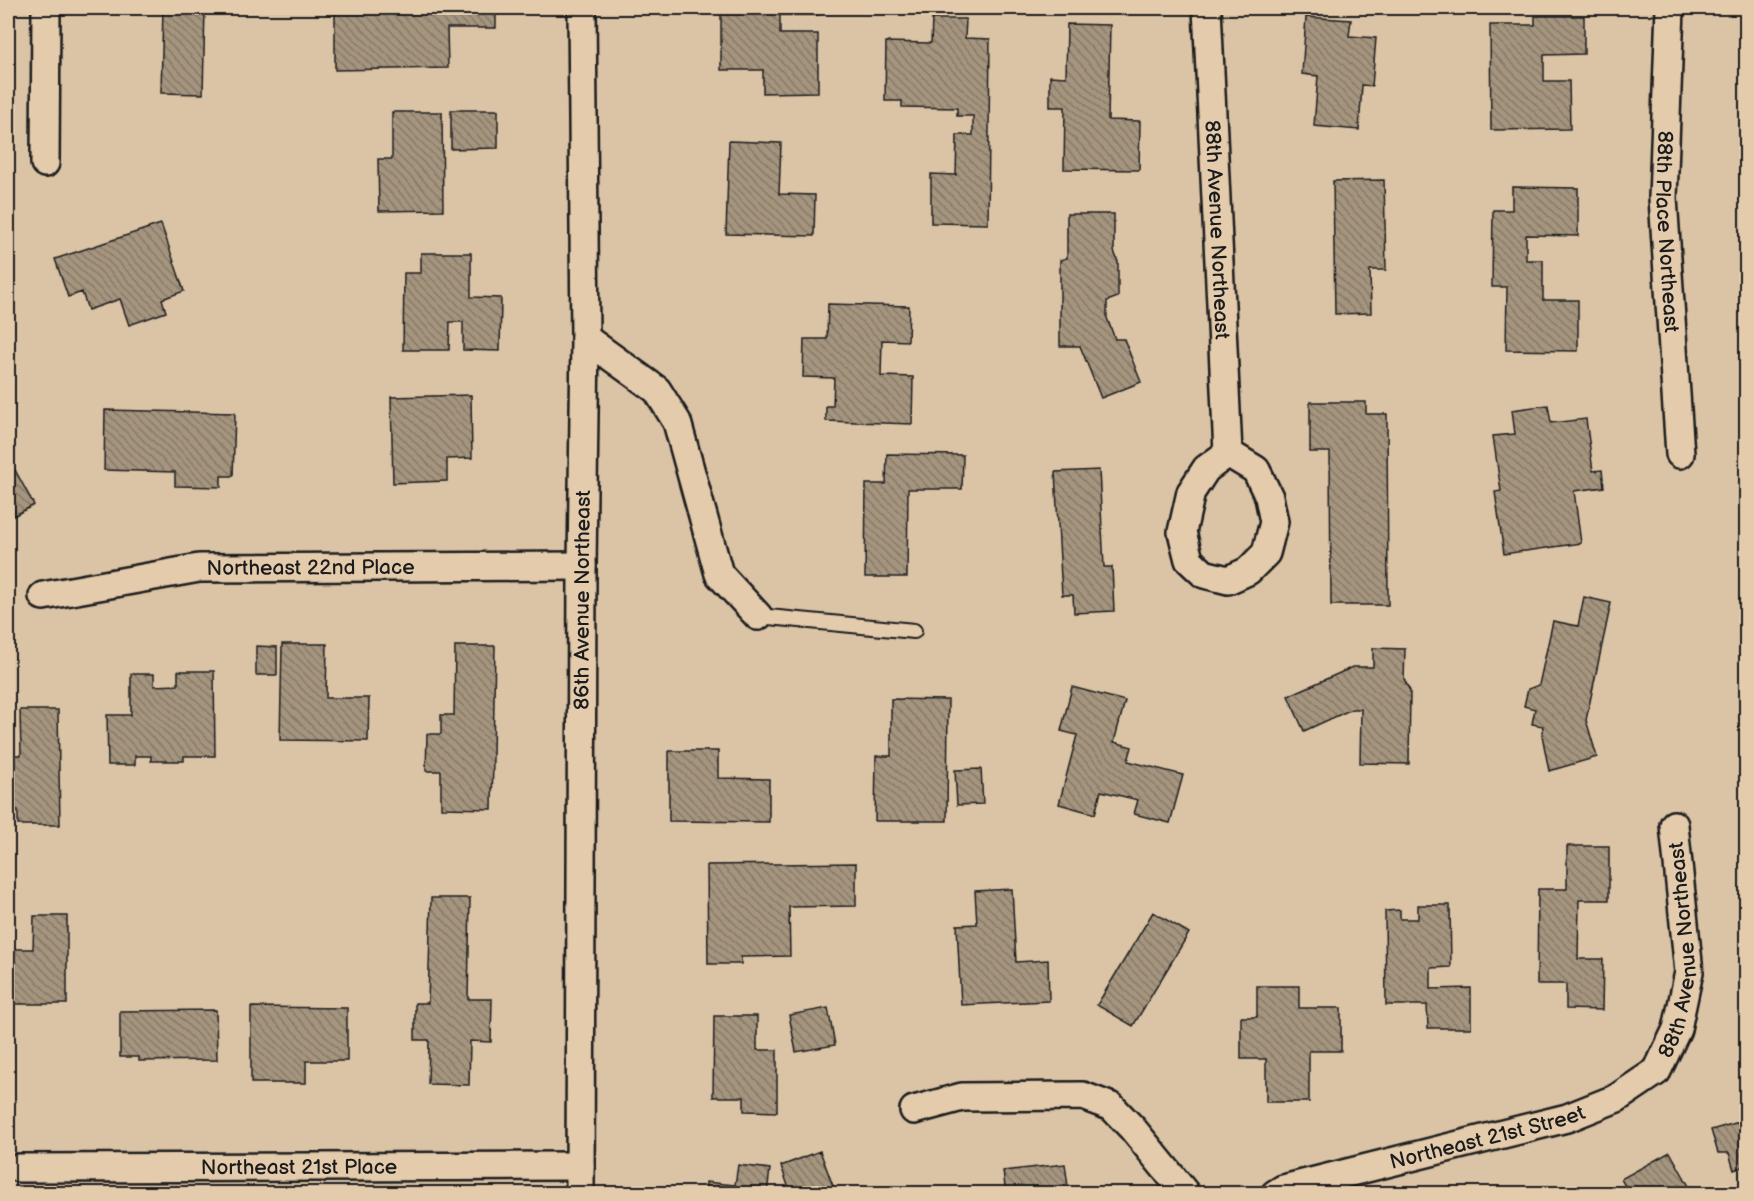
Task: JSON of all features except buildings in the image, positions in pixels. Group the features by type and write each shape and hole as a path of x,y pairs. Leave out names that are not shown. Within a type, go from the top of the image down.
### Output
{"street":[{"path":"45,163 46,8"},
{"name":"86th Avenue Northeast","path":"580,1194 585,338 582,8"},
{"name":"88th Avenue Northeast","path":"1207,8 1228,453"},
{"name":"88th Place Northeast","path":"1670,8 1663,198 1680,454"},
{"path":"585,338 657,390 677,422 719,574 758,616"},
{"name":"Northeast 22nd Place","path":"43,596 199,568 582,566"},
{"name":"88th Avenue Northeast","path":"1657,1071 1677,1029 1689,972 1674,825"},
{"name":"Northeast 21st Street","path":"1275,1194 1295,1186 1567,1118 1617,1098 1657,1071"},
{"path":"914,1110 962,1097 1083,1096 1112,1107 1186,1194"},
{"name":"Northeast 21st Place","path":"19,1168 580,1166"}],"lane":[{"path":"758,616 914,631"}]}
